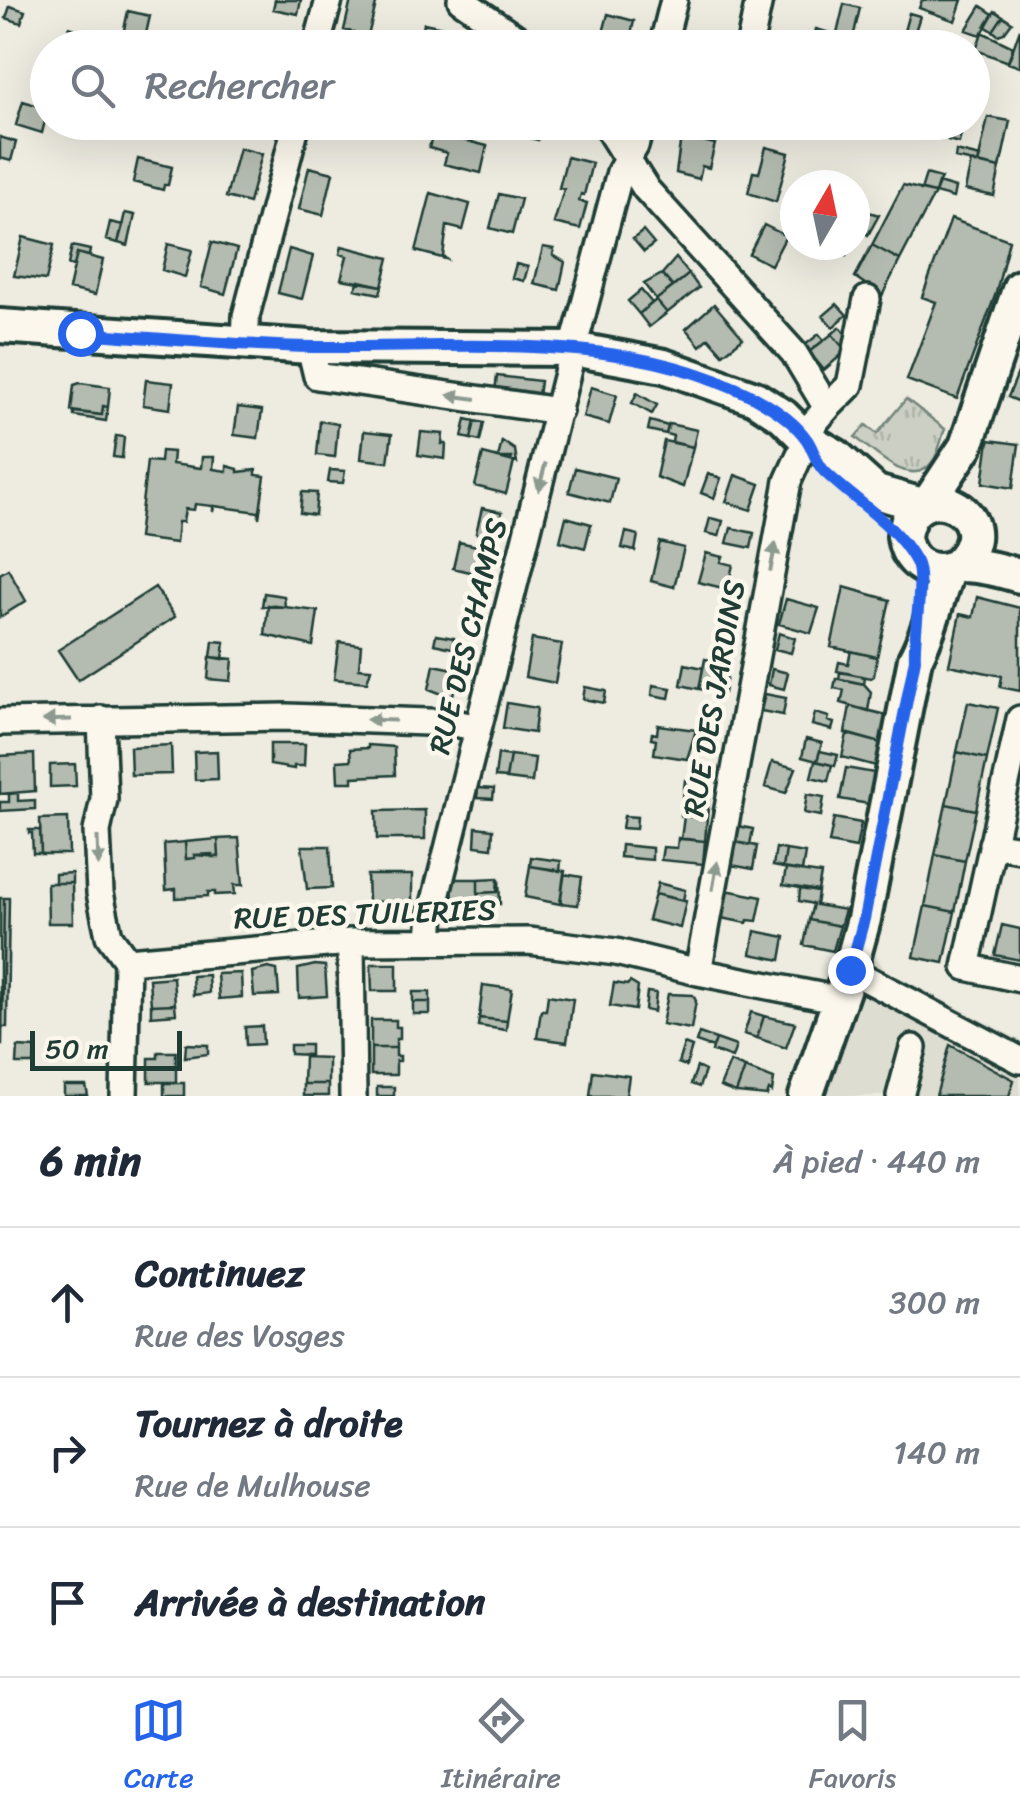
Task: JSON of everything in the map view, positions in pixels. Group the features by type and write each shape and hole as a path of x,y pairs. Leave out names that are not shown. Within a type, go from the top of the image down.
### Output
{"main road":[{"path":"932,560 971,547 970,521 962,494 966,446 1020,287"},
{"path":"0,326 310,347 573,349 664,366 714,380 755,398 806,439 836,456 876,492 926,504 951,503 996,546 1020,556"},
{"path":"806,439 821,469 932,560 990,567 1020,576"},
{"path":"932,560 904,536 908,518 926,504 966,446"},
{"path":"806,1096 864,919 915,659 913,638 919,600 932,560"}],"street":[{"path":"321,30 329,0"},
{"path":"461,0 505,30"},
{"path":"666,30 674,0"},
{"path":"753,30 759,0"},
{"path":"245,344 246,316 292,140"},
{"path":"615,140 646,189 794,353 828,408"},
{"name":"RUE DES CHAMPS","path":"430,939 432,912 573,349 620,172 636,140"},
{"name":"RUE DES JARDINS","path":"698,972 788,481 806,439 850,385 867,299"},
{"path":"310,347 317,376 558,412"},
{"path":"0,722 288,716 456,722 478,728"},
{"path":"101,719 104,798 98,831 100,893 109,936 128,960 124,1096"},
{"path":"1020,719 966,967 1020,978"},
{"path":"992,844 1020,850"},
{"name":"RUE DES TUILERIES","path":"128,960 352,942 529,941 616,952 698,972 845,985 1020,1060"},
{"path":"352,942 353,1096"},
{"path":"900,1096 913,1048"}],"shaded area":[{"path":"870,947 884,969 1020,1040 1020,1096 826,1096 852,1020"}],"green space":[{"path":"906,399 945,429 933,461 914,472 893,466 855,437 866,425 877,434"}],"building":[{"path":"275,0 301,0 298,14 273,9"},
{"path":"351,0 377,0 370,30 344,30"},
{"path":"922,0 962,0 955,21 919,8"},
{"path":"844,4 860,8 855,30 838,30"},
{"path":"10,6 25,11 21,23 6,18"},
{"path":"981,6 993,14 984,30 966,30"},
{"path":"128,11 150,16 147,30 124,30"},
{"path":"995,11 1003,16 993,31 985,26"},
{"path":"909,13 920,16 916,30 904,30"},
{"path":"608,14 634,21 632,30 604,30"},
{"path":"1003,16 1012,22 998,35 993,31"},
{"path":"424,23 452,29 452,30 422,30"},
{"path":"1020,29 1020,67 1008,63"},
{"path":"990,36 1013,47 1008,62 990,55"},
{"path":"23,101 30,103 30,129 16,125"},
{"path":"990,117 1010,121 1000,168 978,163 983,140 990,140"},
{"path":"0,137 16,142 11,161 0,158"},
{"path":"431,140 463,140 487,146 481,173 444,164 447,153 429,148"},
{"path":"680,140 715,144 709,168 702,166 699,179 676,173"},
{"path":"766,147 789,153 784,170 780,170 776,202 748,193 753,172 759,173"},
{"path":"239,148 262,154 249,203 226,197"},
{"path":"956,151 980,157 978,163 955,158"},
{"path":"567,157 592,163 579,201 587,203 580,229 554,223 564,189 559,188"},
{"path":"138,159 172,167 163,190 133,182"},
{"path":"971,162 1000,168 994,196 965,190"},
{"path":"309,167 333,173 323,215 299,209"},
{"path":"926,174 941,178 935,193 921,190"},
{"path":"938,183 955,188 953,198 935,193"},
{"path":"903,185 935,193 900,260 872,245"},
{"path":"431,193 470,204 463,230 447,226 443,256 446,259 416,251"},
{"path":"499,194 521,199 512,234 490,228"},
{"path":"870,212 879,215 870,231"},
{"path":"125,213 135,215 128,246 118,243"},
{"path":"951,219 1009,240 996,293 957,399 907,380 936,302 922,297"},
{"path":"110,222 123,225 118,243 106,240"},
{"path":"764,225 780,233 780,248 771,265 749,254"},
{"path":"643,231 654,244 644,252 633,239"},
{"path":"23,237 54,245 46,280 14,276"},
{"path":"212,242 237,249 225,294 201,287"},
{"path":"168,244 192,250 185,277 162,270"},
{"path":"872,245 900,260 882,296 855,277 864,260 870,260"},
{"path":"72,246 90,250 89,256 77,253 74,266 68,265"},
{"path":"342,246 389,258 382,286 341,279 347,256 340,254"},
{"path":"543,247 554,249 553,255 565,262 559,290 534,284"},
{"path":"289,249 313,256 302,299 278,293"},
{"path":"77,253 103,260 95,295 69,289"},
{"path":"676,258 689,274 673,287 662,274"},
{"path":"516,264 528,267 524,281 512,278"},
{"path":"662,274 673,287 656,300 644,284"},
{"path":"689,274 699,288 667,313 656,300"},
{"path":"359,281 382,286 380,294 355,289"},
{"path":"641,290 652,303 639,314 628,301"},
{"path":"656,300 667,313 649,327 639,314"},
{"path":"714,304 743,338 723,354 709,338 700,346 686,329"},
{"path":"837,304 847,315 833,327 823,316"},
{"path":"840,327 852,342 844,348 832,334"},
{"path":"819,334 824,340 809,352 804,346"},
{"path":"832,334 846,351 824,370 809,352"},
{"path":"1020,368 1020,402 1008,397"},
{"path":"497,376 540,381 537,404 494,399"},
{"path":"146,380 173,383 170,409 143,405"},
{"path":"74,385 110,387 108,407 103,406 102,415 71,411"},
{"path":"591,387 617,395 609,424 583,417"},
{"path":"637,393 657,405 652,414 632,403"},
{"path":"103,406 108,407 106,421 74,416 74,412 102,415"},
{"path":"238,407 262,410 258,438 234,435"},
{"path":"466,419 475,421 471,439 462,437"},
{"path":"320,421 338,424 335,457 317,455"},
{"path":"475,421 484,423 480,441 471,439"},
{"path":"650,421 668,426 666,434 648,430"},
{"path":"669,424 697,430 693,447 672,442 673,436 666,434"},
{"path":"364,431 392,434 388,462 361,459"},
{"path":"421,432 443,434 445,459 418,455"},
{"path":"116,436 124,437 122,458 113,457"},
{"path":"989,440 1019,444 1013,488 983,483"},
{"path":"502,441 515,450 517,463 512,458 498,458"},
{"path":"664,441 693,447 683,487 656,477"},
{"path":"161,451 173,452 172,464 201,468 202,457 214,457 213,469 227,471 227,466 238,472 256,470 256,475 265,476 259,518 259,512 214,506 213,512 213,506 195,504 194,510 185,509 183,522 178,522 176,543 138,538 147,461 160,462"},
{"path":"483,454 514,462 506,494 475,486"},
{"path":"575,468 616,478 610,503 569,492"},
{"path":"330,470 345,471 343,483 328,482"},
{"path":"708,474 721,478 714,498 701,493"},
{"path":"735,475 760,484 751,510 726,502"},
{"path":"302,492 317,493 315,515 300,513"},
{"path":"482,508 502,512 497,538 476,533"},
{"path":"566,517 591,524 585,548 560,541"},
{"path":"710,518 723,521 719,536 706,533"},
{"path":"731,528 754,533 751,548 727,543"},
{"path":"626,532 638,535 635,551 622,548"},
{"path":"459,542 486,548 479,574 453,568"},
{"path":"660,542 684,548 674,587 651,581"},
{"path":"706,553 723,557 721,562 733,565 727,589 698,582"},
{"path":"8,569 26,601 0,617 0,574"},
{"path":"155,587 175,617 78,680 58,650"},
{"path":"844,587 890,600 877,657 831,647"},
{"path":"264,593 284,596 285,607 262,606"},
{"path":"977,597 1020,608 1020,691 1000,687 1002,676 949,665 960,614 973,617"},
{"path":"786,599 819,608 811,633 779,624"},
{"path":"268,605 318,611 313,646 265,635"},
{"path":"779,633 795,638 791,653 775,649"},
{"path":"436,635 454,638 452,648 434,644"},
{"path":"532,639 562,644 555,683 525,677"},
{"path":"213,641 225,642 223,659 211,657"},
{"path":"339,642 361,645 359,668 371,669 367,682 334,679"},
{"path":"851,651 877,657 874,676 837,671 839,662 848,664"},
{"path":"210,657 233,659 231,681 208,679"},
{"path":"705,659 729,663 724,693 699,689"},
{"path":"685,664 703,668 699,689 681,685"},
{"path":"434,665 459,670 450,697 429,689"},
{"path":"772,669 788,673 784,689 769,685"},
{"path":"840,672 865,677 864,684 839,679"},
{"path":"836,678 864,684 871,692 868,711 841,703 844,690 834,688"},
{"path":"653,685 671,688 669,698 652,695"},
{"path":"585,687 606,691 604,703 583,699"},
{"path":"765,694 786,698 783,715 761,711"},
{"path":"968,702 998,708 987,759 957,752"},
{"path":"507,703 537,708 534,733 503,728"},
{"path":"850,706 886,715 881,743 845,733"},
{"path":"815,713 829,717 828,721 834,723 832,730 812,725"},
{"path":"658,725 696,730 687,759 654,754 656,740 651,739 652,733 657,734"},
{"path":"847,734 881,743 876,766 842,757"},
{"path":"806,739 822,743 817,761 802,757"},
{"path":"270,744 305,744 304,766 294,769 270,765"},
{"path":"171,745 172,774 131,775 130,747"},
{"path":"368,745 394,747 395,775 353,777 353,782 338,782 337,761 351,760 350,749"},
{"path":"217,751 218,779 195,780 194,752"},
{"path":"820,751 838,755 835,766 817,761"},
{"path":"957,752 987,759 976,810 946,804"},
{"path":"34,754 35,791 0,794 0,756"},
{"path":"498,754 510,756 506,778 495,777"},
{"path":"510,755 535,758 532,782 506,779"},
{"path":"815,761 832,765 828,781 811,777"},
{"path":"772,762 796,768 786,793 765,787"},
{"path":"75,764 76,786 50,787 50,765"},
{"path":"846,768 874,773 869,804 840,799"},
{"path":"685,780 711,783 707,818 681,816"},
{"path":"478,788 494,789 493,799 477,798"},
{"path":"18,793 18,801 35,800 35,809 0,811 0,802 9,802 9,794"},
{"path":"807,794 824,797 821,816 804,813"},
{"path":"946,804 976,810 965,861 935,855"},
{"path":"425,810 425,839 377,839 376,811"},
{"path":"624,816 637,817 636,829 622,828"},
{"path":"684,816 707,818 705,841 681,839"},
{"path":"68,818 69,854 41,854 40,819"},
{"path":"834,818 861,823 856,848 829,843"},
{"path":"738,826 753,829 750,845 735,842"},
{"path":"476,827 493,829 492,848 475,846"},
{"path":"29,830 40,830 41,853 33,853"},
{"path":"239,838 243,885 234,885 235,894 208,892 208,896 176,898 176,889 166,890 164,844 185,842 186,859 195,858 194,855 219,857 218,839"},
{"path":"678,838 705,841 703,864 661,860 663,847 677,848"},
{"path":"218,839 219,857 194,855 195,858 186,859 185,842"},
{"path":"735,842 757,846 753,869 731,865"},
{"path":"621,845 652,848 652,860 620,857"},
{"path":"302,846 330,846 332,888 307,889"},
{"path":"776,848 786,850 783,868 773,866"},
{"path":"786,850 805,853 802,871 783,868"},
{"path":"935,855 965,861 955,912 925,906"},
{"path":"531,857 561,861 560,871 530,866"},
{"path":"530,866 565,871 560,904 525,897"},
{"path":"786,869 821,874 818,891 783,885"},
{"path":"72,873 72,883 55,883 55,874"},
{"path":"564,874 582,877 578,905 560,903"},
{"path":"367,875 412,875 412,901 368,902"},
{"path":"498,878 497,892 478,893 478,879"},
{"path":"499,878 500,904 478,904 478,893 497,892"},
{"path":"452,879 478,879 478,904 453,904"},
{"path":"47,883 72,883 73,923 48,923"},
{"path":"658,883 685,890 683,901 655,894"},
{"path":"800,889 818,892 816,905 845,910 840,926 809,920 813,904 799,901"},
{"path":"726,890 762,897 757,921 721,918"},
{"path":"655,894 686,901 680,928 648,920"},
{"path":"0,898 4,898 2,1045 0,1045"},
{"path":"4,898 9,898 7,1027 2,1027"},
{"path":"925,906 955,912 944,963 914,957"},
{"path":"809,920 840,926 833,951 804,945"},
{"path":"1002,925 1020,929 1020,960 995,955"},
{"path":"755,931 785,937 781,960 751,954"},
{"path":"371,964 397,964 397,991 372,991"},
{"path":"325,966 327,996 299,998 298,969"},
{"path":"277,970 279,995 254,996 252,972"},
{"path":"241,973 242,997 219,999 217,974"},
{"path":"208,975 209,993 193,995 192,976"},
{"path":"173,977 175,1004 151,1005 149,979"},
{"path":"630,982 638,987 635,1010 610,1006 614,983"},
{"path":"483,985 512,989 507,1021 479,1018"},
{"path":"413,992 430,992 430,1002 413,1002"},
{"path":"647,992 656,993 654,1012 645,1010"},
{"path":"668,994 693,995 696,1001 691,1029 662,1024"},
{"path":"548,995 573,999 567,1042 537,1038 541,1010 546,1010"},
{"path":"413,1002 430,1002 430,1014 413,1014"},
{"path":"175,1004 176,1014 151,1016 151,1005"},
{"path":"751,1012 764,1016 757,1038 744,1034"},
{"path":"764,1016 795,1023 786,1048 757,1038"},
{"path":"479,1018 507,1021 506,1030 478,1026"},
{"path":"371,1020 396,1020 400,1039 396,1039 396,1048 371,1048"},
{"path":"262,1026 263,1044 246,1045 245,1027"},
{"path":"699,1033 716,1039 713,1048 696,1042"},
{"path":"716,1039 736,1046 732,1058 712,1051"},
{"path":"186,1044 208,1045 208,1054 185,1057"},
{"path":"684,1044 692,1047 686,1066 678,1063"},
{"path":"290,1045 310,1045 310,1055 290,1054"},
{"path":"950,1045 1014,1080 1009,1096 936,1096"},
{"path":"18,1047 35,1048 34,1064 17,1064"},
{"path":"371,1048 396,1048 400,1061 396,1061 396,1075 371,1075"},
{"path":"158,1052 176,1052 176,1082 149,1082 149,1058 158,1058"},
{"path":"304,1057 328,1058 328,1084 303,1084"},
{"path":"730,1062 745,1068 736,1093 720,1087"},
{"path":"697,1067 705,1071 699,1087 691,1084"},
{"path":"745,1068 774,1079 772,1092 769,1090 767,1096 736,1093"},
{"path":"593,1071 629,1076 626,1096 590,1096"},
{"path":"164,1083 184,1083 184,1096 164,1096"},
{"path":"303,1084 328,1084 328,1096 303,1096"},
{"path":"64,1086 86,1086 88,1096 64,1096"},
{"path":"377,1087 394,1087 394,1096 377,1096"}],"route":[{"path":"80,333 310,347 573,349 714,380 755,398 782,416 806,439 821,469 878,516 917,563 915,659 864,919 850,970"}]}
